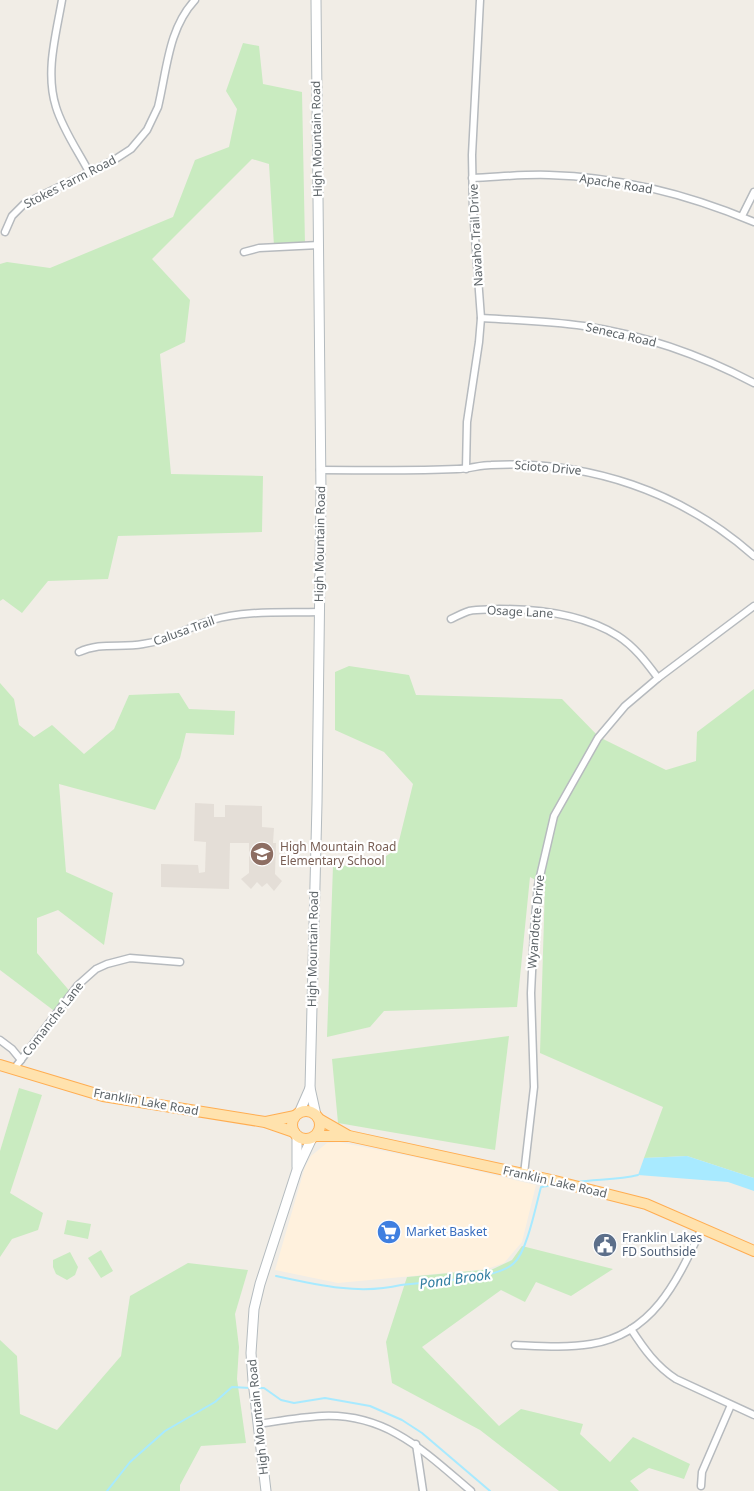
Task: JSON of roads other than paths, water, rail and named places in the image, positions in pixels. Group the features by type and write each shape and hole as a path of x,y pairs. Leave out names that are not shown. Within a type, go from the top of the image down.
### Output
{"main road":[{"name":"High Mountain Road","path":"316,0 320,470 317,804 310,1088 318,1117"},
{"name":"Franklin Lake Road","path":"0,1065 104,1096 265,1122 296,1134"},
{"name":"High Mountain Road","path":"297,1115 310,1088"},
{"path":"308,1111 318,1117 320,1128 314,1137 303,1139 296,1134 292,1125 297,1115 308,1111"},
{"name":"Franklin Lake Road","path":"265,1122 297,1115"},
{"name":"Franklin Lake Road","path":"318,1117 349,1136"},
{"name":"High Mountain Road","path":"296,1134 297,1170"},
{"name":"Franklin Lake Road","path":"314,1137 349,1136 551,1180 646,1204 754,1251"},
{"name":"High Mountain Road","path":"266,1491 254,1395 251,1353 254,1309 297,1170 314,1137"}],"street":[{"path":"62,0 52,61 52,89 60,119 89,172"},
{"name":"Stokes Farm Road","path":"5,232 12,216 24,204 121,156 131,149 147,130 158,107 176,28 181,18 196,0"},
{"name":"Navaho Trail Drive","path":"466,469 467,422 481,318 472,178 473,119 480,0"},
{"name":"Apache Road","path":"472,178 548,175 613,182 677,195 742,216 754,222"},
{"path":"742,216 754,192"},
{"path":"244,252 259,248 318,245"},
{"name":"Seneca Road","path":"481,318 576,325 637,337 688,353 754,383"},
{"name":"Scioto Drive","path":"320,470 466,469 491,465 561,467 586,471 632,483 675,501 735,540 754,556"},
{"name":"Wyandotte Drive","path":"524,1174 534,1087 531,993 534,930 538,884 554,816 598,738 625,706 658,678 754,606"},
{"name":"Osage Lane","path":"452,620 463,613 483,610 539,611 572,617 619,636 640,654 658,678"},
{"name":"Calusa Trail","path":"79,652 98,645 129,646 156,642 199,624 226,616 319,612"},
{"name":"Comanche Lane","path":"14,1069 78,985 96,969 130,958 180,962"},
{"path":"0,1040 12,1049 21,1060"},
{"path":"514,1345 576,1346 593,1344 608,1340 631,1329 646,1318 670,1291 679,1277 702,1228"},
{"path":"631,1329 648,1355 665,1372 754,1415"},
{"path":"702,1486 702,1472 731,1405"},
{"path":"258,1424 322,1416 351,1418 389,1429 416,1444 471,1491"},
{"path":"416,1444 423,1491"}],"water":[{"path":"687,1156 754,1178 754,1191 728,1182 638,1175 644,1158"}],"waterway":[{"name":"Pond Brook","path":"576,1182 638,1175"},
{"name":"Pond Brook","path":"276,1276 338,1288 370,1289 477,1277 505,1269 514,1263 523,1249 541,1187 554,1185"},
{"path":"107,1491 130,1462 165,1431 215,1402 232,1387 250,1388"},
{"path":"258,1388 264,1388 281,1400 294,1403 325,1398 370,1406 402,1420 422,1433 490,1491"}],"place":[{"name":"High Mountain Road Elementary School","path":"262,854"},
{"name":"Market Basket","path":"389,1232"},
{"name":"Franklin Lakes FD Southside","path":"605,1245"}]}
